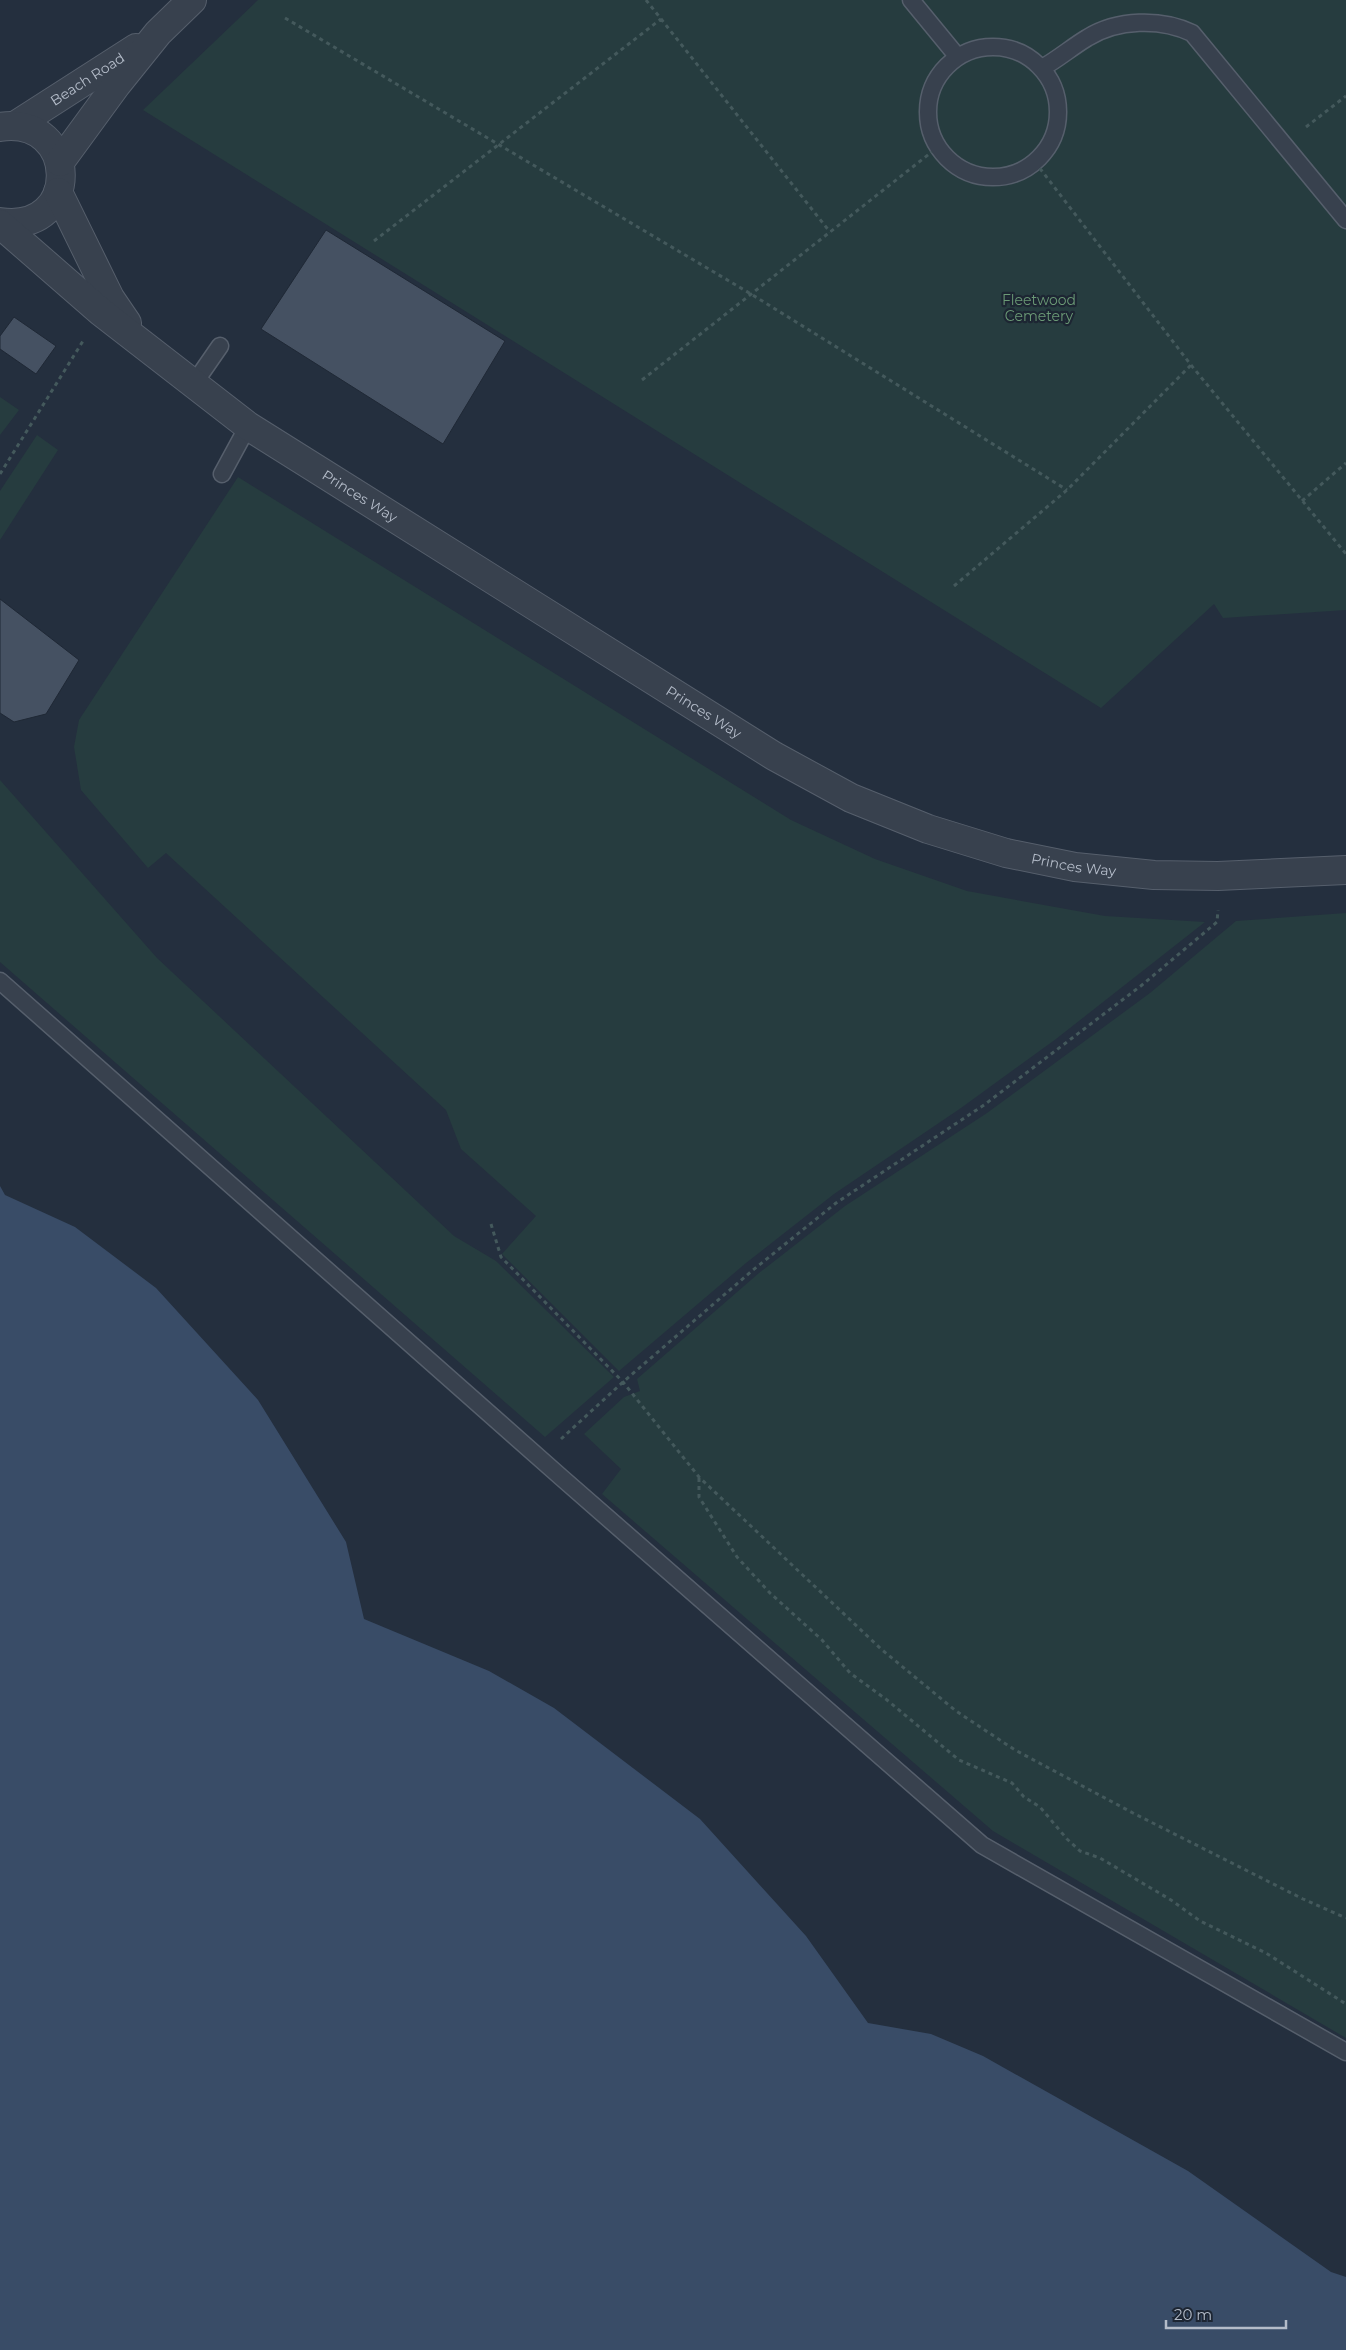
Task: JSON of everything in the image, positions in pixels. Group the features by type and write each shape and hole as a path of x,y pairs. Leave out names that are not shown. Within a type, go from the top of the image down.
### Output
{"street":[{"name":"Beach Road","path":"60,162 117,84 158,33 192,0"},
{"name":"Beach Road","path":"8,126 158,33"},
{"path":"0,223 14,224 39,216 54,202 62,181 60,162 52,146 33,130 8,126"},
{"name":"Princes Way","path":"58,192 110,298 138,339"},
{"name":"Princes Way","path":"0,223 101,312 248,426 774,756 851,798 928,829 1006,853 1074,867 1154,875 1218,876 1346,870"}],"lane":[{"path":"911,0 957,56"},
{"path":"1042,68 1088,37 1128,23 1176,25 1192,32 1346,220"},
{"path":"992,46 1025,54 1042,68 1050,80 1058,101 1058,121 1051,143 1042,156 1024,170 1012,175 981,176 959,168 943,155 932,135 927,117 929,94 937,76 957,56 979,47 992,46"},
{"path":"193,385 220,346"},
{"path":"222,474 248,426"},
{"path":"0,981 982,1846 1346,2052"}],"path":[{"path":"646,0 830,232"},
{"path":"285,18 751,294 1067,490"},
{"path":"374,241 661,19"},
{"path":"1284,145 1346,96"},
{"path":"642,380 938,147"},
{"path":"1035,162 1191,365 1346,554"},
{"path":"0,474 48,401 101,312"},
{"path":"954,586 1067,490 1191,365"},
{"path":"1302,501 1346,463"},
{"path":"540,1458 623,1382 753,1270 836,1203 984,1105 1142,985 1218,922 1218,876"},
{"path":"492,1224 501,1257 623,1382 699,1477 881,1649 956,1712 1015,1750 1133,1813 1302,1899 1346,1918"},
{"path":"699,1477 699,1497 737,1557 770,1592 822,1640 850,1673 887,1700 959,1760 1012,1783 1024,1797 1040,1807 1067,1839 1080,1851 1100,1858 1171,1900 1200,1921 1266,1953 1346,2004"}],"green space":[{"name":"Fleetwood Cemetery","path":"258,0 1346,0 1346,610 1223,618 1214,604 1101,708 143,110"},
{"path":"0,397 19,410 0,435"},
{"path":"37,435 58,450 0,540 0,491"},
{"path":"238,477 791,820 875,859 967,891 1105,916 1205,922 1056,1039 961,1108 834,1194 746,1263 619,1371 502,1254 536,1216 461,1149 446,1110 166,853 148,868 81,790 74,747 79,720"},
{"path":"0,780 157,958 454,1236 496,1261 614,1377 545,1437 0,962"},
{"path":"1346,913 1346,2038 993,1831 602,1494 621,1469 584,1434 624,1397 640,1391 637,1379 759,1273 845,1206 987,1113 1150,993 1236,921"}],"water":[{"path":"0,1186 5,1195 75,1227 156,1288 258,1400 346,1542 364,1619 489,1671 554,1708 700,1819 806,1936 868,2023 931,2034 983,2056 1188,2171 1331,2272 1346,2277 1346,2350 0,2350"}],"building":[{"path":"326,230 505,341 443,444 261,329"},
{"path":"14,317 56,346 36,374 0,349 0,336"},
{"path":"0,599 79,660 46,714 14,722 0,713"}]}
